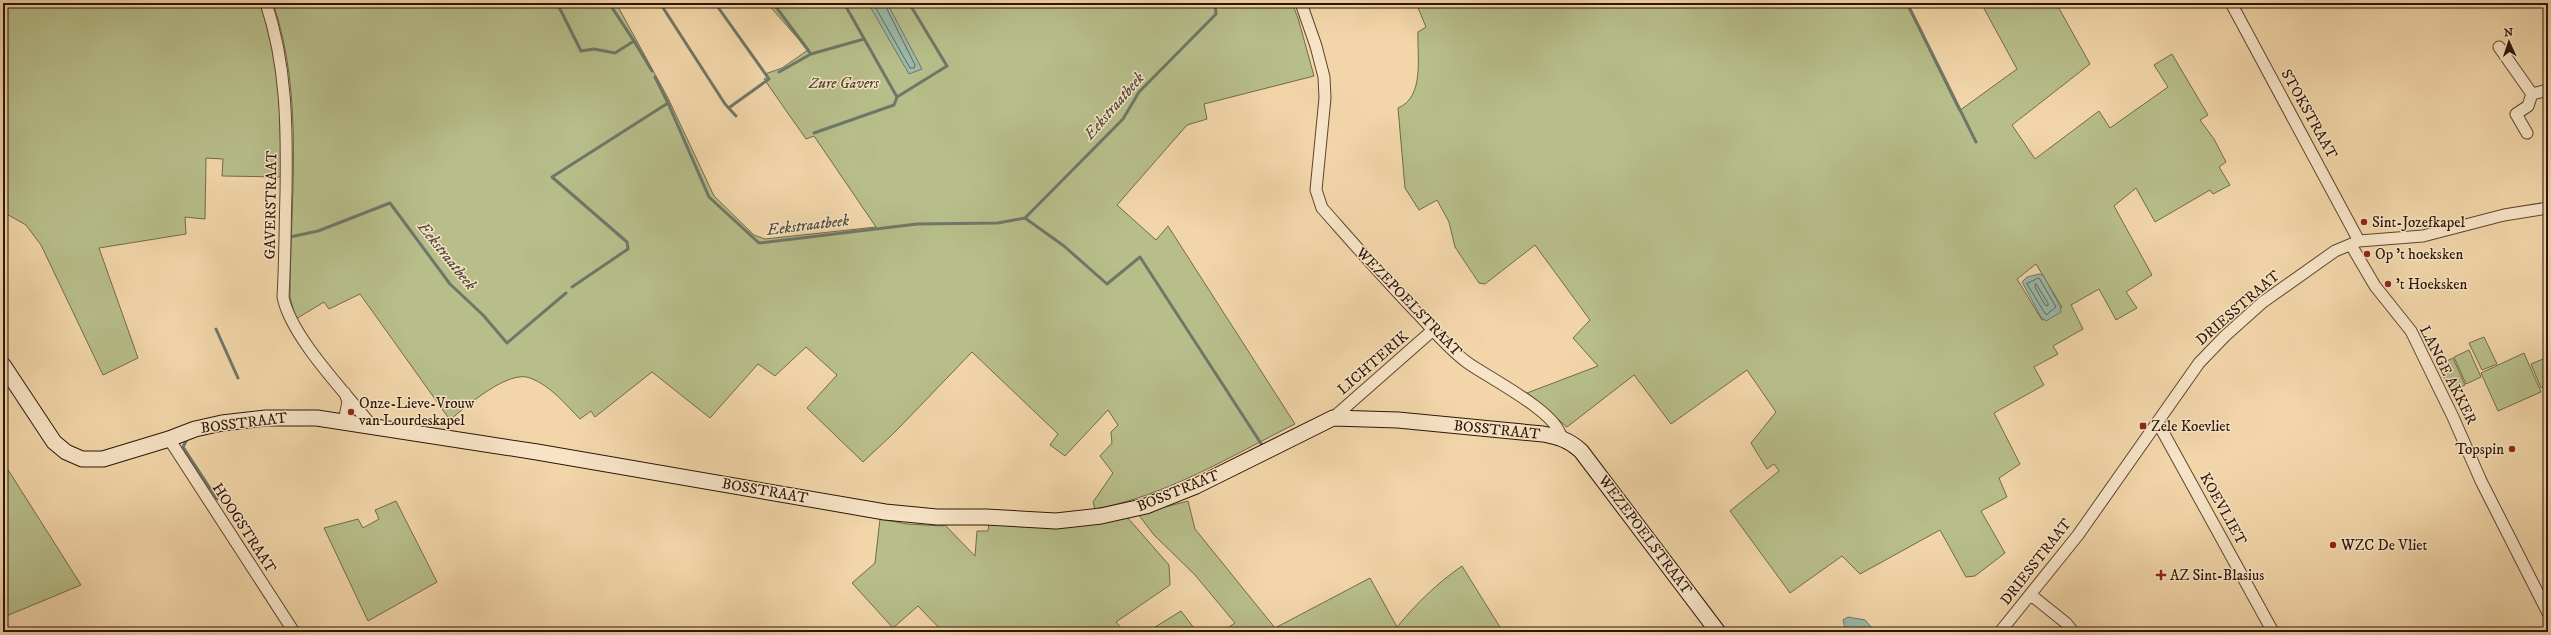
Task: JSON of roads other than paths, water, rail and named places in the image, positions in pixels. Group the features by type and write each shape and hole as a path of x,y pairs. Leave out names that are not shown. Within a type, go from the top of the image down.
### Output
{"street":[{"name":"GAVERSTRAAT","path":"266,3 280,55 286,98 287,145 283,297 285,310 294,325 371,425"},
{"name":"WEZEPOELSTRAAT","path":"1301,3 1316,46 1324,77 1325,98 1316,190 1322,208 1433,330 1468,363 1523,398 1550,419 1558,428 1561,438 1571,442 1581,452 1718,632"},
{"name":"STOKSTRAAT","path":"2231,3 2355,243"},
{"path":"2499,47 2532,94"},
{"path":"2532,94 2548,90"},
{"path":"2526,133 2516,114 2528,106 2532,94"},
{"name":"DRIESSTRAAT","path":"2000,632 2078,535 2199,363 2225,336 2263,302 2319,261 2335,251 2355,243 2423,236 2504,215 2548,208"},
{"name":"LANGE AKKER","path":"2355,243 2376,286 2411,331 2454,417 2481,481 2548,613"},
{"name":"LICHTERIK","path":"1333,418 1433,330"},
{"name":"BOSSTRAAT","path":"3,365 54,442 66,452 82,459 103,459 169,439 195,429 266,418 317,418 371,425 886,512 937,517 986,517 1056,521 1101,516 1146,506 1196,486 1333,418 1398,420 1561,438"},
{"path":"344,391 348,402 344,421"},
{"name":"KOEVLIET","path":"2158,423 2273,632"},
{"name":"HOOGSTRAAT","path":"169,439 294,632"},
{"path":"2031,595 2066,623 2073,632"}],"water":[{"path":"868,3 887,3 922,69 909,74"},
{"path":"2039,274 2043,275 2060,306 2061,312 2046,321 2041,317 2022,282 2027,277"},
{"path":"1848,617 1865,620 1872,628 1872,632 1846,632 1843,620"}],"waterway":[{"path":"557,3 581,51 594,49 615,53 634,41 652,71"},
{"path":"609,3 634,41"},
{"path":"660,3 725,104 736,116"},
{"path":"715,3 769,79 730,107"},
{"path":"773,3 811,54"},
{"path":"844,3 897,97 947,66 909,3"},
{"name":"Eekstraatbeek","path":"572,287 628,249 627,242 552,177 668,103 709,197 759,243 917,224 998,223 1025,218 1123,119 1139,92 1216,14 1215,3"},
{"path":"1907,3 1976,142"},
{"path":"779,72 811,54 864,39"},
{"path":"655,77 668,103"},
{"path":"814,133 894,105 897,97"},
{"name":"Eekstraatbeek","path":"290,237 318,231 390,203 450,284 483,315 507,343 566,293"},
{"path":"1025,218 1064,246 1107,284 1140,257 1262,445"},
{"name":"Eekstraatbeek","path":"216,329 238,378"},
{"name":"Eekstraatbeek","path":"187,439 183,447 217,499"}],"place":[{"name":"Sint-Jozefkapel","path":"2364,222"},
{"name":"Op 't hoeksken","path":"2367,254"},
{"name":"'t Hoeksken","path":"2388,284"},
{"name":"Onze-Lieve-Vrouw van Lourdeskapel","path":"351,412"},
{"name":"Zele Koevliet","path":"2143,426"},
{"name":"Topspin","path":"2512,449"},
{"name":"WZC De Vliet","path":"2333,545"},
{"name":"AZ Sint-Blasius","path":"2161,575"}],"park label":[{"name":"Zure Gavers","path":"844,83"}]}
